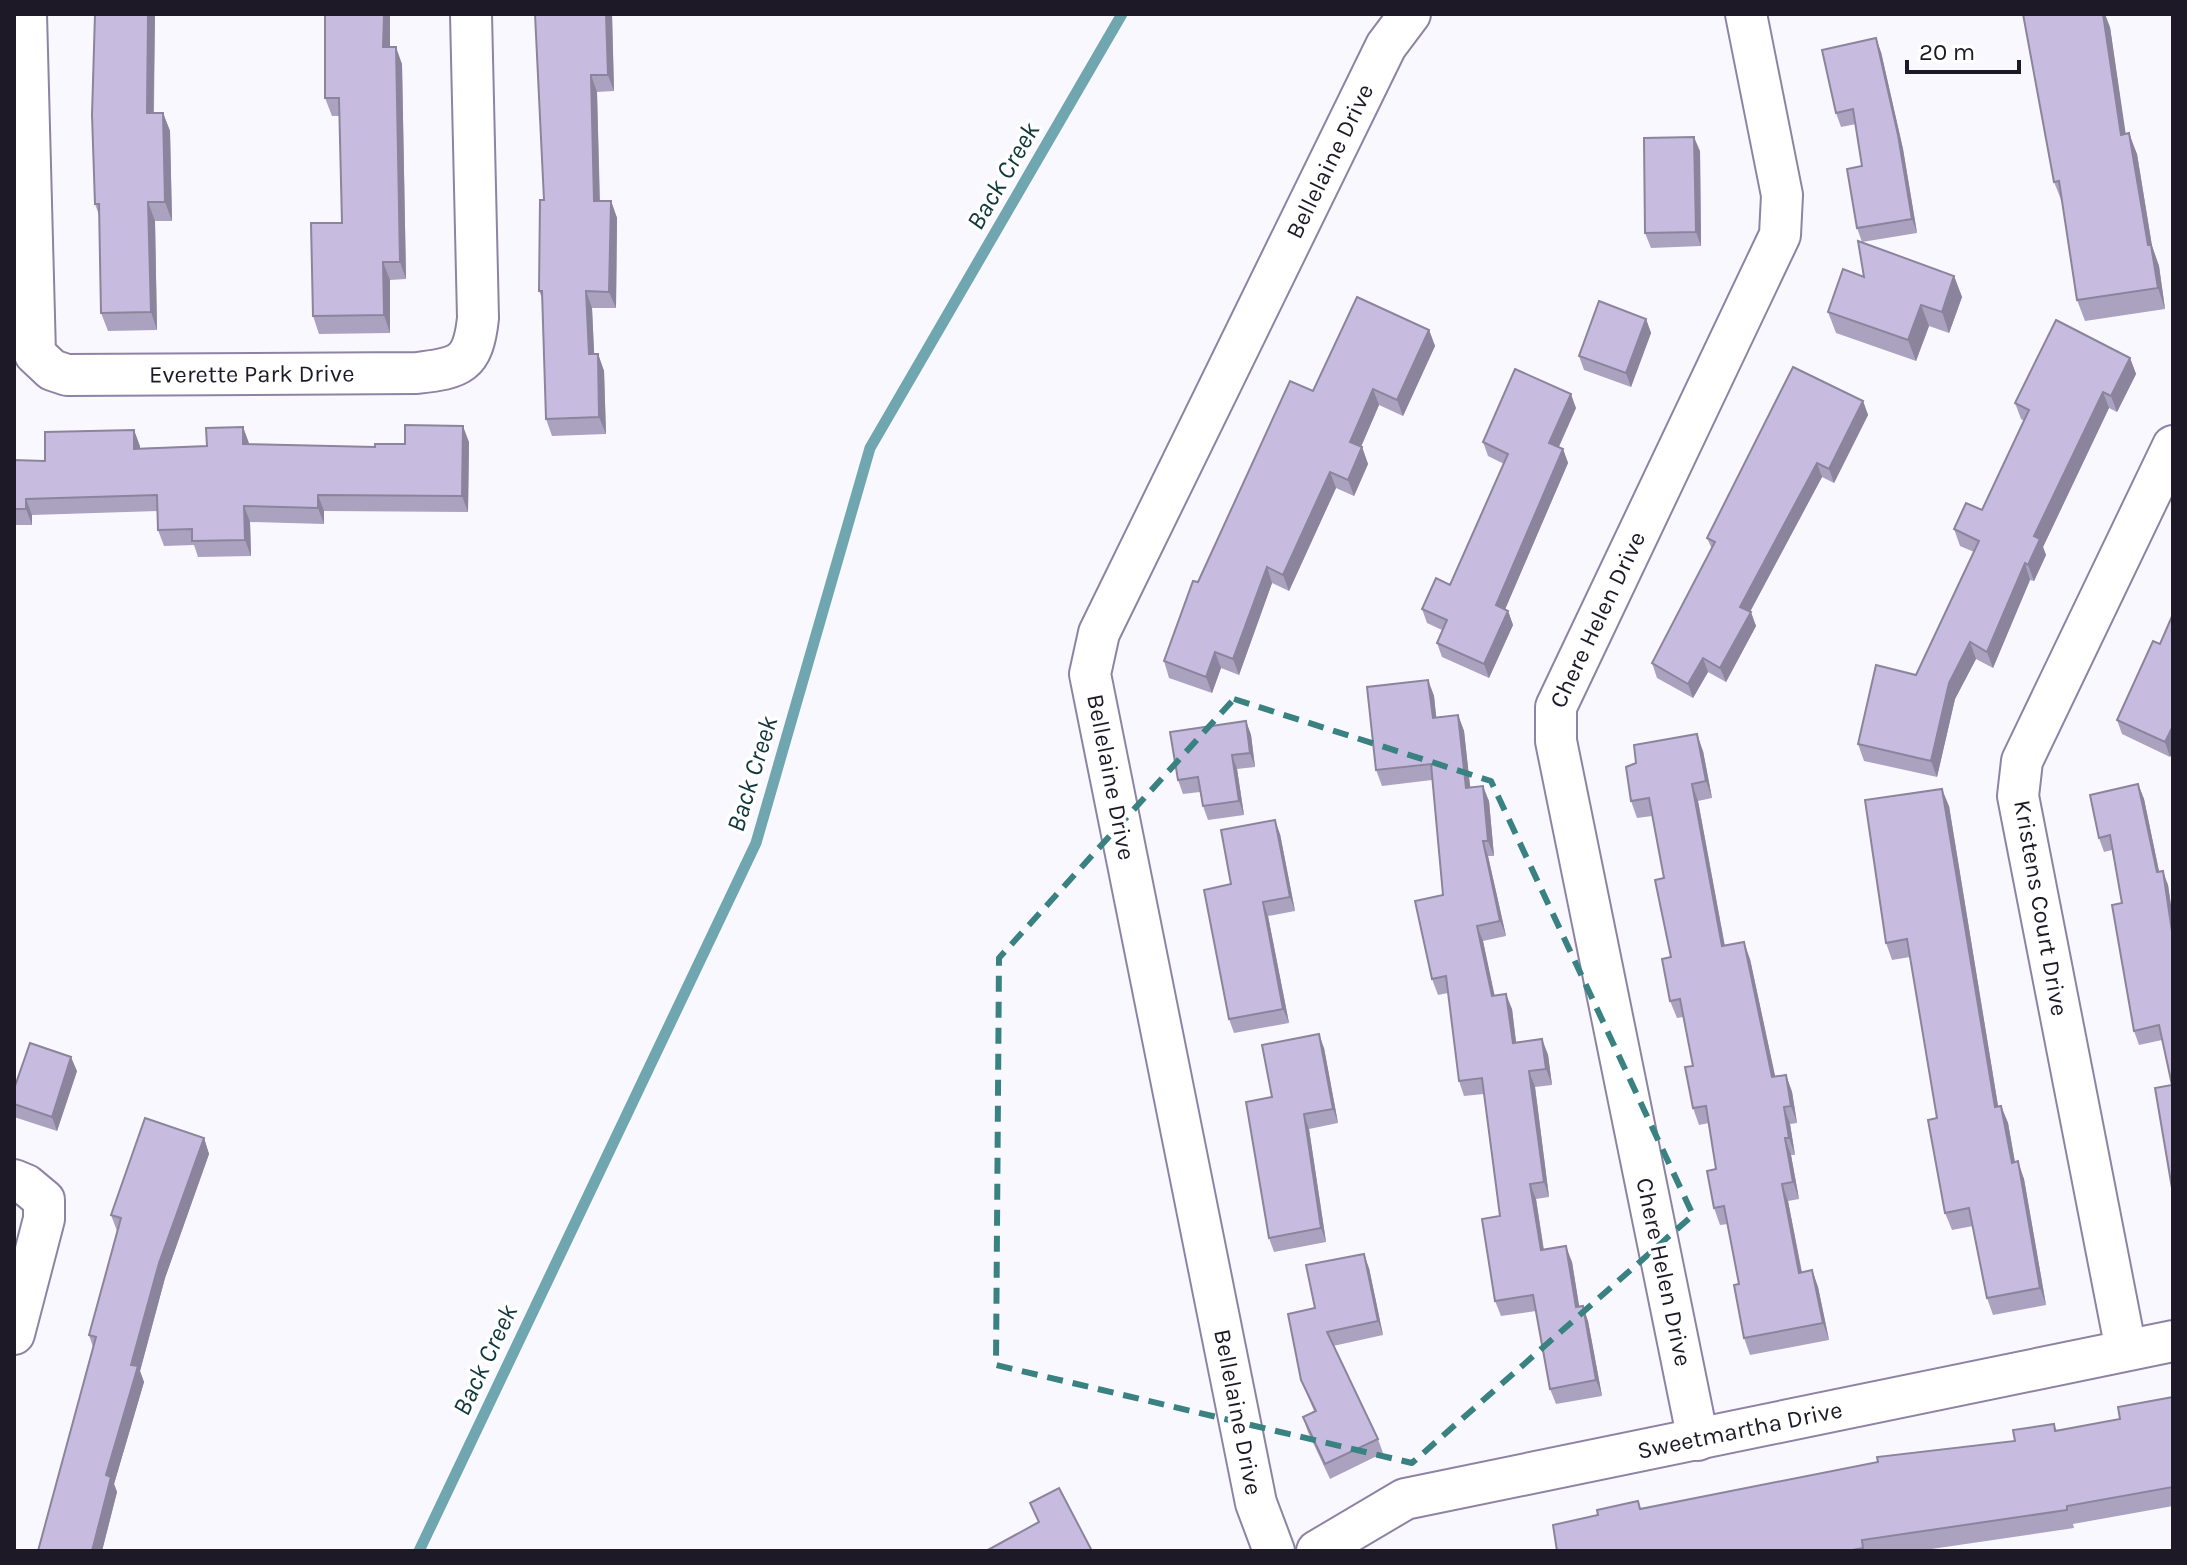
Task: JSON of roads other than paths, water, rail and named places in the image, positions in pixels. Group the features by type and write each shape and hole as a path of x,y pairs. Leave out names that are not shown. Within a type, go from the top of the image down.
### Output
{"street":[{"name":"Everette Park Drive","path":"26,14 35,354 52,370 67,375 417,373 447,369 463,363 475,345 478,318 471,14"},
{"name":"Bellelaine Drive","path":"1274,1551 1256,1503 1090,674 1099,633 1386,46 1410,14"},
{"name":"Chere Helen Drive","path":"1698,1440 1559,757 1556,707 1780,235 1782,195 1746,14"},
{"name":"Kristens Court Drive","path":"2126,1350 2018,796 2022,761 2173,446"},
{"path":"14,1180 26,1185 44,1200 44,1219 14,1334"},
{"name":"Sweetmartha Drive","path":"1317,1551 1405,1499 2173,1341"}],"waterway":[{"name":"Back Creek","path":"419,1551 756,843 870,448 1122,14"}]}
